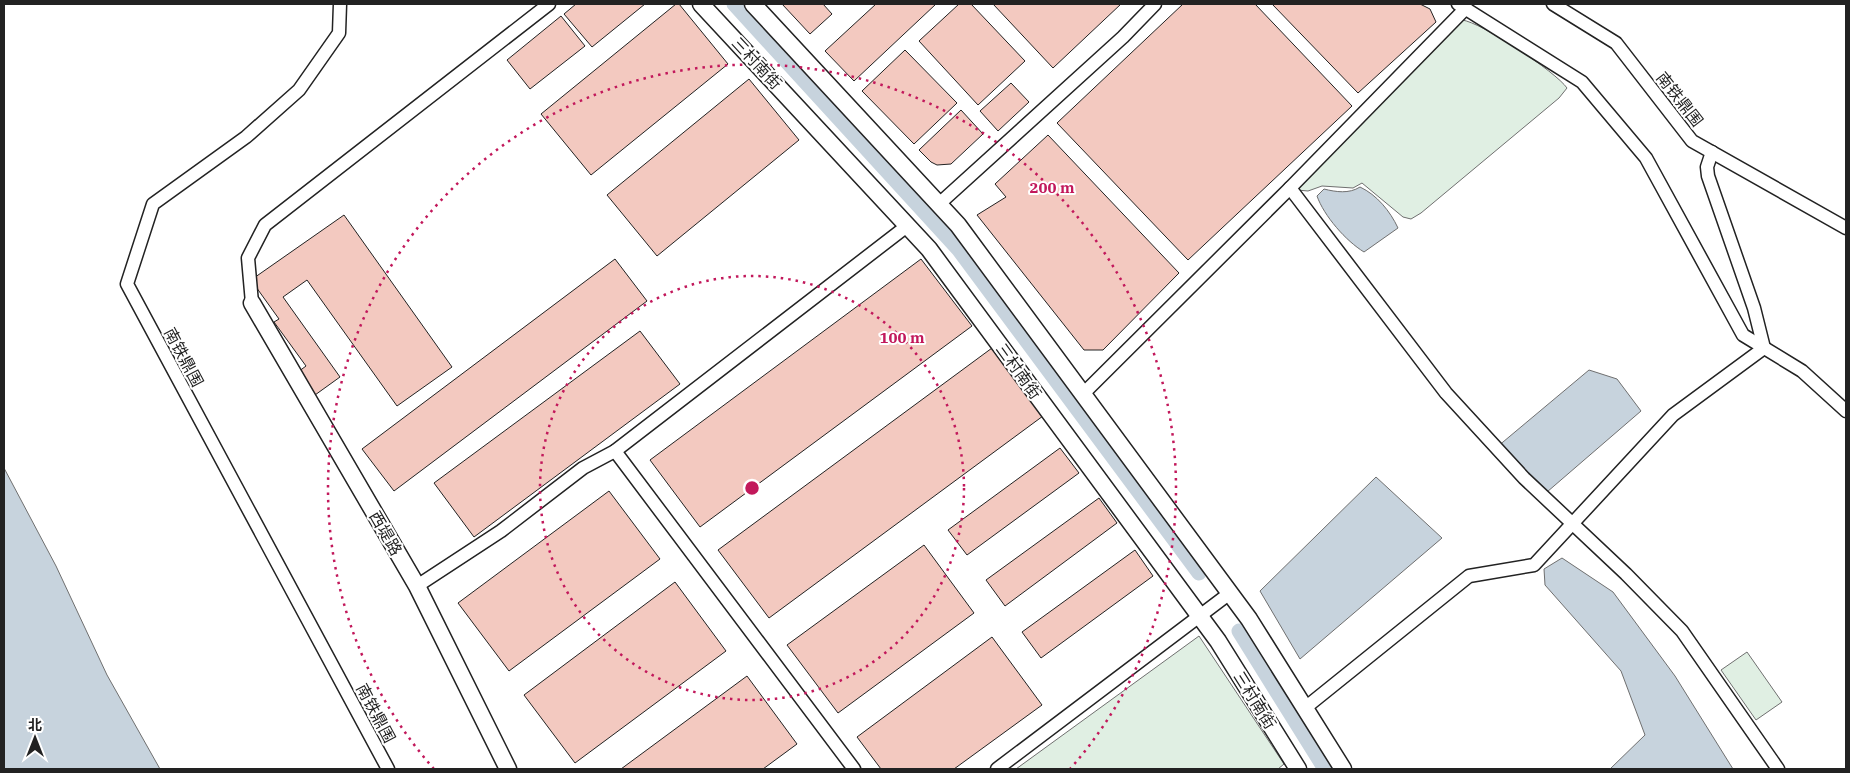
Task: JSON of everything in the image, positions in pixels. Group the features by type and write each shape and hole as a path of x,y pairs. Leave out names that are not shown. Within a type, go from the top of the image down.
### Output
{"street":[{"name":"南铁鼎围","path":"340,4 339,33 299,90 246,138 153,204 127,284 388,769"},
{"path":"252,303 248,258 265,225 549,4"},
{"name":"三村南街","path":"701,4 929,249 1218,641 1298,769"},
{"path":"753,4 958,225 1250,619 1343,769"},
{"path":"939,204 1123,37 1155,4"},
{"name":"南铁鼎围","path":"1553,4 1616,43 1692,140 1846,228"},
{"path":"1083,394 1290,188 1462,6 1582,82 1646,158 1743,335 1802,371 1846,411"},
{"path":"1712,152 1707,168 1708,176 1754,308 1764,348"},
{"path":"1290,188 1446,393 1524,478 1626,574 1682,631 1778,769"},
{"path":"418,586 501,530 583,468 615,451 907,226"},
{"name":"西堤路","path":"252,303 418,586 508,769"},
{"path":"1305,708 1469,576 1534,565 1673,415 1764,348"},
{"path":"615,451 854,769"},
{"path":"997,769 1230,593"}],"green space":[{"path":"1462,20 1485,29 1518,49 1549,71 1567,88 1559,98 1421,213 1411,219 1403,217 1362,183 1353,188 1322,186 1308,191 1297,190"},
{"path":"1199,636 1284,764 1278,769 1016,769"},
{"path":"1747,652 1782,702 1756,720 1721,670"}],"shaded area":[{"path":"1360,187 1372,194 1382,204 1398,228 1364,252 1336,227 1320,204 1317,196 1324,189 1347,192"},
{"path":"1589,370 1617,379 1641,411 1547,492 1497,447"},
{"path":"4,468 56,566 107,675 160,769 4,769"},
{"path":"1376,477 1442,538 1300,659 1260,591"},
{"path":"1562,558 1613,592 1675,676 1733,769 1610,769 1645,735 1621,671 1545,585 1544,569"}],"building":[{"path":"576,4 645,4 592,47 564,14"},
{"path":"676,4 679,4 728,64 591,175 541,114"},
{"path":"782,4 823,4 832,14 810,34"},
{"path":"876,4 936,4 854,81 825,51"},
{"path":"959,4 971,4 1025,61 978,105 919,41"},
{"path":"993,4 1121,4 1053,68"},
{"path":"1183,4 1255,4 1352,106 1188,260 1057,123"},
{"path":"1272,4 1420,4 1430,9 1436,22 1358,93"},
{"path":"561,16 585,46 530,89 507,60"},
{"path":"905,50 957,103 914,144 862,91"},
{"path":"749,79 799,140 657,256 607,195"},
{"path":"1011,83 1029,102 998,131 980,111"},
{"path":"961,110 983,134 951,164 937,165 931,162 919,150"},
{"path":"1048,135 1179,273 1103,350 1084,350 977,215 1006,197 995,184"},
{"path":"344,215 452,367 397,406 307,280 283,297 340,377 315,395 298,372 306,366 274,322 279,319 251,280"},
{"path":"615,259 647,301 394,491 362,449"},
{"path":"921,259 972,326 700,527 650,460"},
{"path":"640,331 680,384 474,537 434,483"},
{"path":"992,348 1043,416 769,618 718,550"},
{"path":"1060,448 1079,473 967,555 948,530"},
{"path":"609,491 660,559 509,671 458,603"},
{"path":"1099,498 1117,523 1005,606 986,580"},
{"path":"924,545 974,613 838,713 787,645"},
{"path":"1135,550 1153,576 1041,658 1022,632"},
{"path":"675,582 726,651 575,763 524,695"},
{"path":"992,637 1042,705 954,769 881,769 857,737"},
{"path":"747,676 797,744 763,769 621,769"}],"waterway":[{"path":"734,4 959,250 1199,573"},
{"path":"1239,631 1325,769"}]}
